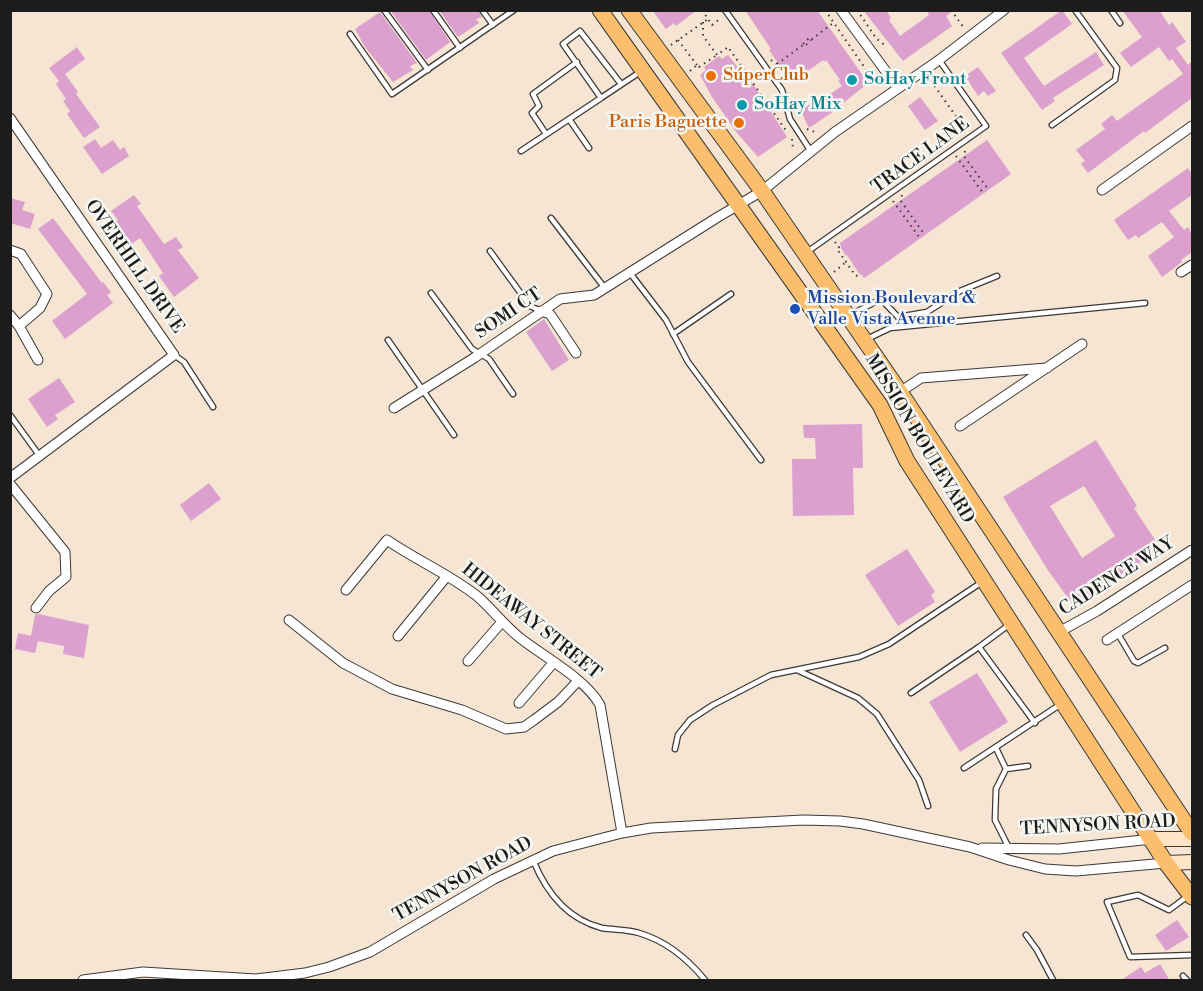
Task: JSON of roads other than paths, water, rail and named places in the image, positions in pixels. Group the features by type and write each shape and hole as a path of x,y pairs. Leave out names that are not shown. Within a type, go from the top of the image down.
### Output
{"main road":[{"name":"MISSION BOULEVARD","path":"600,10 880,405 907,461 1166,863 1191,895"},
{"name":"MISSION BOULEVARD","path":"629,10 762,191 900,392 1192,833"},
{"name":"TENNYSON ROAD","path":"1152,839 1192,840"},
{"name":"TENNYSON ROAD","path":"1166,863 1192,862"}],"street":[{"path":"841,10 898,88"},
{"name":"SOMI CT","path":"394,408 560,299 594,296 762,191 812,153 835,132 939,60 992,14 1004,10"},
{"name":"OVERHILL DRIVE","path":"10,118 174,355 10,478"},
{"path":"1102,190 1192,126"},
{"path":"10,250 21,254 47,294 40,308 19,326"},
{"path":"1181,272 1192,265"},
{"path":"541,311 550,314 576,353"},
{"path":"10,315 19,326 38,360"},
{"path":"960,426 1082,344"},
{"path":"900,392 921,378 1047,368"},
{"path":"10,483 65,552 66,577 49,591 36,608"},
{"name":"HIDEAWAY STREET","path":"346,590 387,540 478,597 501,622 595,695 600,705 622,833"},
{"name":"CADENCE WAY","path":"1059,632 1097,611 1192,550"},
{"path":"398,636 447,576"},
{"path":"1107,640 1192,585"},
{"path":"289,620 343,663 392,689 462,710 506,729 514,729 529,723 558,702 578,681"},
{"path":"468,661 501,622"},
{"path":"519,703 554,662"},
{"name":"TENNYSON ROAD","path":"83,981 144,972 256,979 305,973 329,967 370,952 494,879 533,860 571,845 651,828 803,820 840,821 970,847 1009,860 1064,871 1166,863"},
{"name":"TENNYSON ROAD","path":"970,847 1059,849 1152,839"}],"lane":[{"path":"384,10 428,70"},
{"path":"433,10 460,48"},
{"path":"482,10 492,25"},
{"path":"350,34 392,94 514,10"},
{"path":"725,10 782,90 790,119 812,153"},
{"path":"1053,125 1115,80 1117,69 1075,10"},
{"path":"1111,10 1120,23"},
{"path":"601,98 563,44 580,31 621,84"},
{"name":"TRACE LANE","path":"805,254 987,126 939,60"},
{"path":"546,134 532,113 539,106 533,94 577,62"},
{"path":"520,151 642,70"},
{"path":"569,119 588,148"},
{"path":"551,218 605,289"},
{"path":"489,251 530,306 541,311"},
{"path":"630,273 666,320 688,362 761,460"},
{"path":"848,316 881,299 898,317 927,312 960,291 997,276"},
{"path":"430,292 472,349 489,359 513,394"},
{"path":"673,334 731,294"},
{"path":"864,340 890,328 1145,303"},
{"path":"388,340 454,435"},
{"path":"174,355 184,362 213,407"},
{"path":"10,416 39,455"},
{"path":"675,749 678,735 690,720 713,705 771,675 859,657 889,644 984,581"},
{"path":"911,693 1012,623"},
{"path":"1118,633 1134,661 1138,663 1165,648"},
{"path":"979,647 1035,723"},
{"path":"797,670 858,698 877,714 919,780 928,806"},
{"path":"964,768 1035,723 1063,702"},
{"path":"996,748 1006,769"},
{"path":"1006,769 1028,766"},
{"path":"1006,769 996,789 995,820 1009,848"},
{"path":"533,860 545,886 567,911 595,925 638,933 659,941 685,958 705,981"},
{"path":"1191,895 1169,910 1138,895 1107,902 1130,957 1192,955"},
{"path":"1026,935 1037,950 1053,981"}],"place":[{"name":"SúperClub","path":"711,76"},
{"name":"SoHay Front","path":"852,80"},
{"name":"SoHay Mix","path":"742,105"},
{"name":"Paris Baguette","path":"739,123"},
{"name":"Mission Boulevard & Valle Vista Avenue","path":"795,309"}]}
